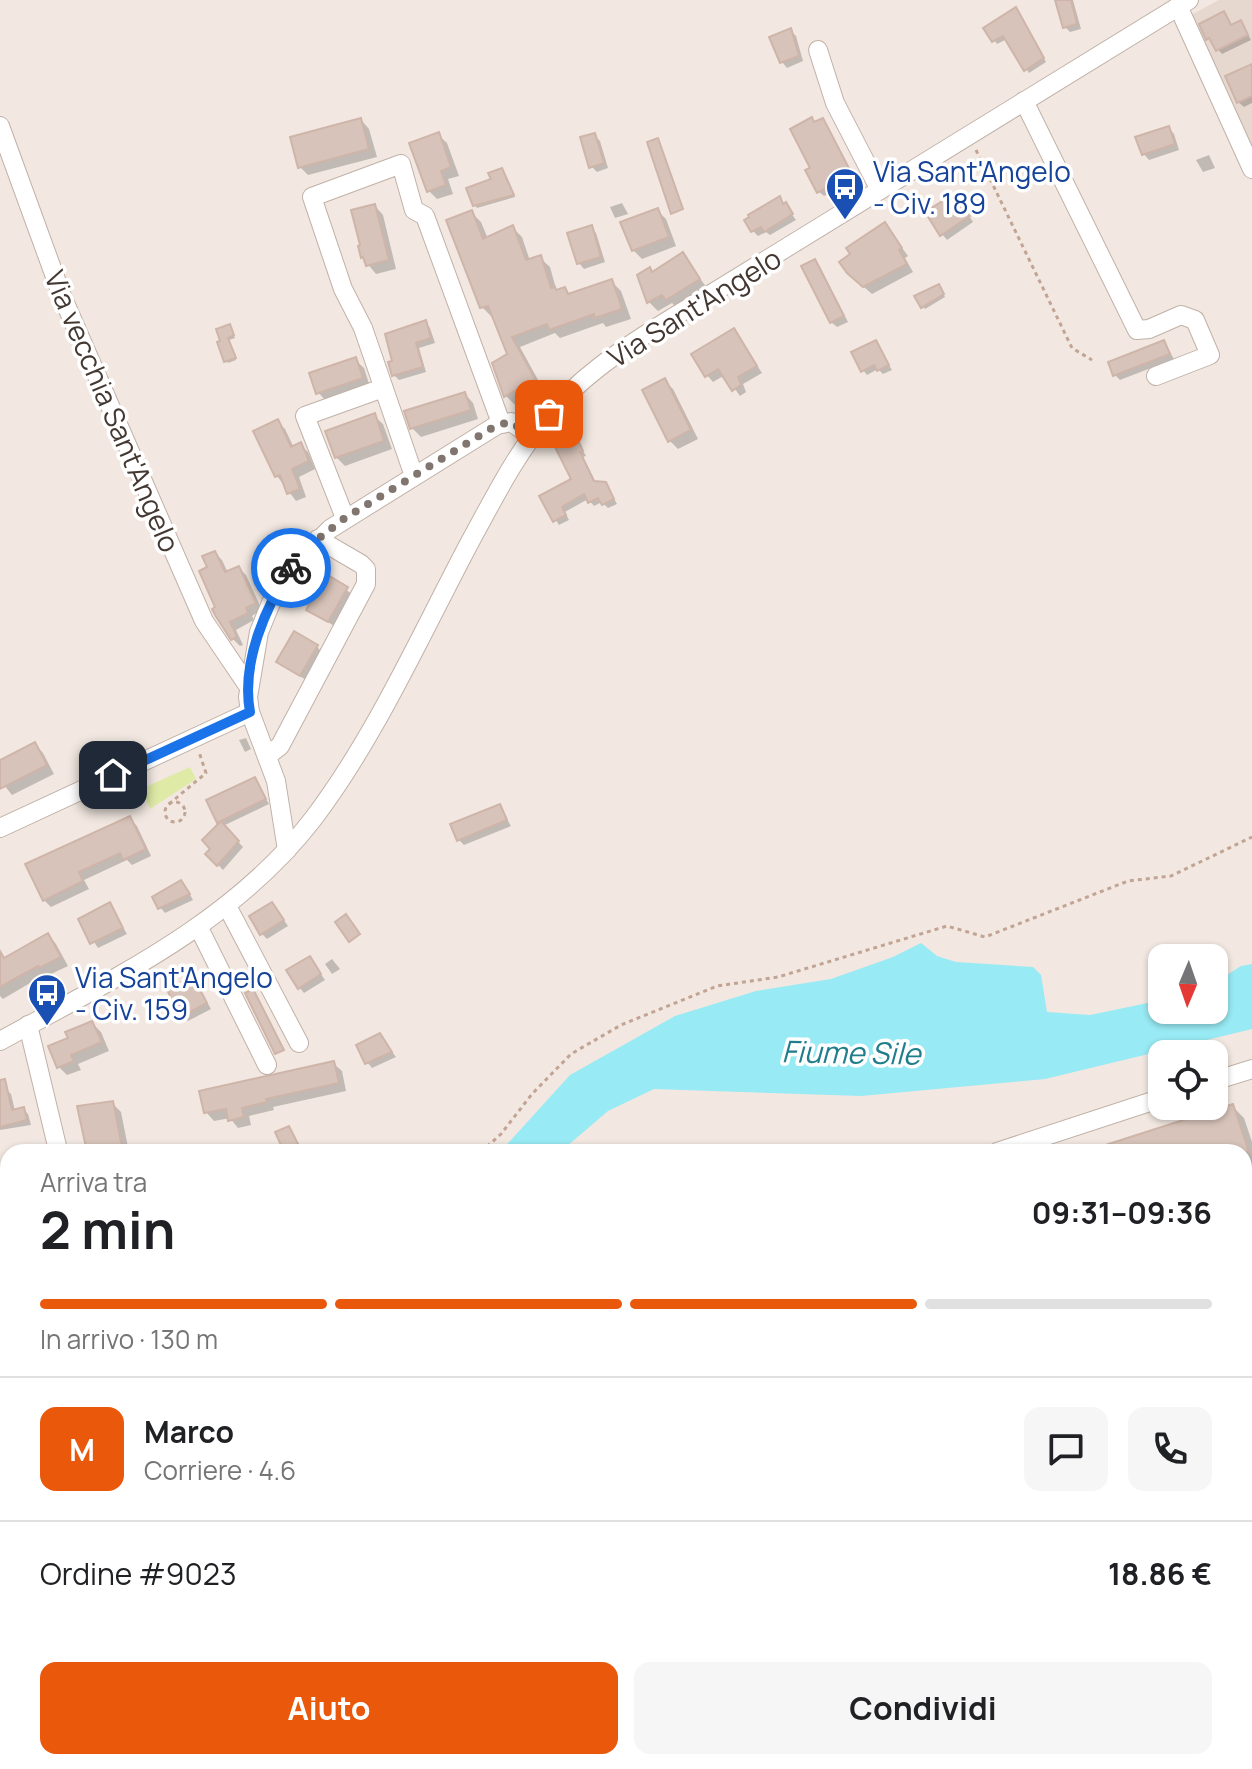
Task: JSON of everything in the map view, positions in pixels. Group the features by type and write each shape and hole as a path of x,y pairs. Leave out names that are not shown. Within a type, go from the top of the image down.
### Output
{"street":[{"name":"Via Sant'Angelo","path":"0,1041 199,928 287,850 325,803 351,762 484,515 531,436 574,388 611,358 1184,3"},
{"path":"1184,3 1252,169"},
{"path":"818,50 835,103 880,190"},
{"path":"1024,101 1137,330 1149,329 1181,315 1195,320 1210,355 1156,376"},
{"name":"Via vecchia Sant'Angelo","path":"0,126 62,296 204,621 248,686"},
{"path":"414,476 363,328 343,289 312,197 401,164 414,210 425,216 501,423 511,422 531,436"},
{"path":"345,518 305,416 383,388"},
{"name":"Via vecchia Sant'Angelo","path":"287,850 279,792 250,712 248,686 259,632 271,603 294,565 318,539 345,518 501,423"},
{"path":"267,756 280,746 366,584 366,569 361,564 318,539"},
{"path":"0,828 250,712"},
{"path":"227,906 299,1043"},
{"path":"199,928 267,1065"},
{"path":"28,1025 57,1144"},
{"path":"1228,1077 1252,1069"},
{"path":"1021,1144 1148,1103"}],"path":[{"path":"968,136 1072,348 1092,360"},
{"path":"169,804 179,803 184,807 186,814 183,820 176,823 167,819 165,812 169,804 206,773 196,745"},
{"path":"490,1144 571,1054 621,1025 689,997 717,986 778,977 947,926 985,937 1128,881 1171,876 1252,837"}],"shaded area":[{"path":"1219,0 1252,0 1252,155 1191,15"}],"green space":[{"path":"190,767 196,779 150,809 141,789"}],"water":[{"name":"Fiume Sile","path":"921,943 937,956 956,962 1033,967 1041,975 1047,1012 1090,1015 1148,1003 1148,1024 1228,1024 1228,974 1241,966 1252,964 1252,1029 1206,1040 1148,1040 1148,1054 1045,1079 861,1096 654,1089 608,1111 569,1144 507,1144 570,1075 675,1016 756,991 831,979 893,957"}],"building":[{"path":"1055,0 1071,0 1077,24 1063,28"},
{"path":"1016,7 1044,58 1024,71 1003,36 992,42 983,28"},
{"path":"1224,11 1231,25 1241,20 1248,35 1216,51 1209,38 1206,40 1199,24"},
{"path":"791,28 799,56 780,63 769,37"},
{"path":"1252,64 1252,96 1237,103 1225,76"},
{"path":"812,117 814,122 823,118 852,174 817,193 805,170 810,168 790,129"},
{"path":"361,118 369,149 298,168 290,137"},
{"path":"1169,126 1175,144 1142,155 1135,137"},
{"path":"439,132 451,167 441,171 446,185 427,192 409,143"},
{"path":"595,133 604,163 589,168 580,137"},
{"path":"658,138 683,209 671,214 647,142"},
{"path":"502,168 514,195 473,206 466,188 491,179 488,173"},
{"path":"955,193 970,216 940,236 925,212"},
{"path":"780,196 793,214 764,232 761,227 751,232 744,220 748,215"},
{"path":"375,204 389,260 366,266 361,258 351,210"},
{"path":"658,208 669,237 632,251 620,222"},
{"path":"472,210 483,239 513,225 526,260 541,255 551,288 565,287 568,294 612,279 622,309 595,318 594,314 549,330 547,324 512,337 535,379 504,397 492,363 507,354 488,306 480,308 446,220"},
{"path":"885,222 902,248 899,250 907,264 863,287 839,262 850,254 846,248"},
{"path":"592,225 601,257 577,264 567,233"},
{"path":"683,252 700,279 666,300 662,295 647,303 637,275 650,267 652,272"},
{"path":"815,259 844,316 830,323 801,266"},
{"path":"939,284 944,294 921,308 914,296"},
{"path":"426,320 431,338 416,343 423,367 392,376 388,362 392,361 385,334"},
{"path":"230,324 234,335 228,338 236,358 224,362 216,329"},
{"path":"734,328 757,366 738,377 741,385 732,391 718,369 705,377 691,354"},
{"path":"876,340 889,365 877,371 874,365 861,372 851,352"},
{"path":"1164,340 1170,354 1113,376 1108,362"},
{"path":"356,357 363,378 316,394 309,373"},
{"path":"665,378 691,430 668,442 642,390"},
{"path":"465,392 471,410 410,429 404,411"},
{"path":"375,413 384,441 335,458 325,431"},
{"path":"278,419 291,447 301,442 309,461 292,469 300,489 287,494 280,475 275,477 253,431"},
{"path":"576,436 594,481 606,482 614,499 602,505 598,498 588,503 584,494 562,507 566,515 553,522 539,496 571,479 555,447"},
{"path":"215,551 225,572 239,566 256,603 246,608 248,613 230,622 237,637 231,640 212,609 215,607 199,571 207,567 202,556"},
{"path":"326,574 348,587 328,622 306,610"},
{"path":"294,631 318,645 300,676 276,662"},
{"path":"35,742 47,765 0,789 0,760"},
{"path":"255,777 266,799 217,823 206,800"},
{"path":"500,804 507,820 457,841 450,824"},
{"path":"130,816 146,849 123,860 120,853 79,872 83,881 43,901 25,864"},
{"path":"221,821 239,841 217,866 205,854 210,849 202,840"},
{"path":"181,880 190,894 158,909 152,897"},
{"path":"110,902 123,928 90,944 78,919"},
{"path":"272,902 284,920 260,935 249,916"},
{"path":"346,914 360,934 349,942 335,922"},
{"path":"48,933 61,957 0,987 0,951 4,958"},
{"path":"310,956 321,974 298,989 286,970"},
{"path":"193,976 207,1003 181,1017 167,990"},
{"path":"253,989 284,1050 275,1054 245,993"},
{"path":"92,1021 102,1042 71,1055 74,1061 57,1068 48,1046 68,1038 65,1032"},
{"path":"380,1033 392,1052 365,1064 356,1045"},
{"path":"334,1061 339,1083 266,1099 267,1102 242,1108 244,1117 228,1121 226,1109 204,1113 199,1091"},
{"path":"5,1079 12,1110 24,1107 27,1120 0,1127 0,1080"},
{"path":"113,1101 121,1144 85,1144 77,1106"},
{"path":"1233,1104 1246,1144 1109,1144 1183,1120 1228,1120 1228,1106"},
{"path":"289,1126 298,1144 280,1144 275,1132"}],"way so far":[{"path":"291,568 318,539 345,518 497,425 511,422 531,436 549,414"}],"place":[{"name":"Via Sant'Angelo - Civ. 189","path":"845,221"},
{"name":"Via Sant'Angelo - Civ. 159","path":"47,1027"}],"route":[{"path":"113,775 250,712 248,686 259,632 291,568"}]}
